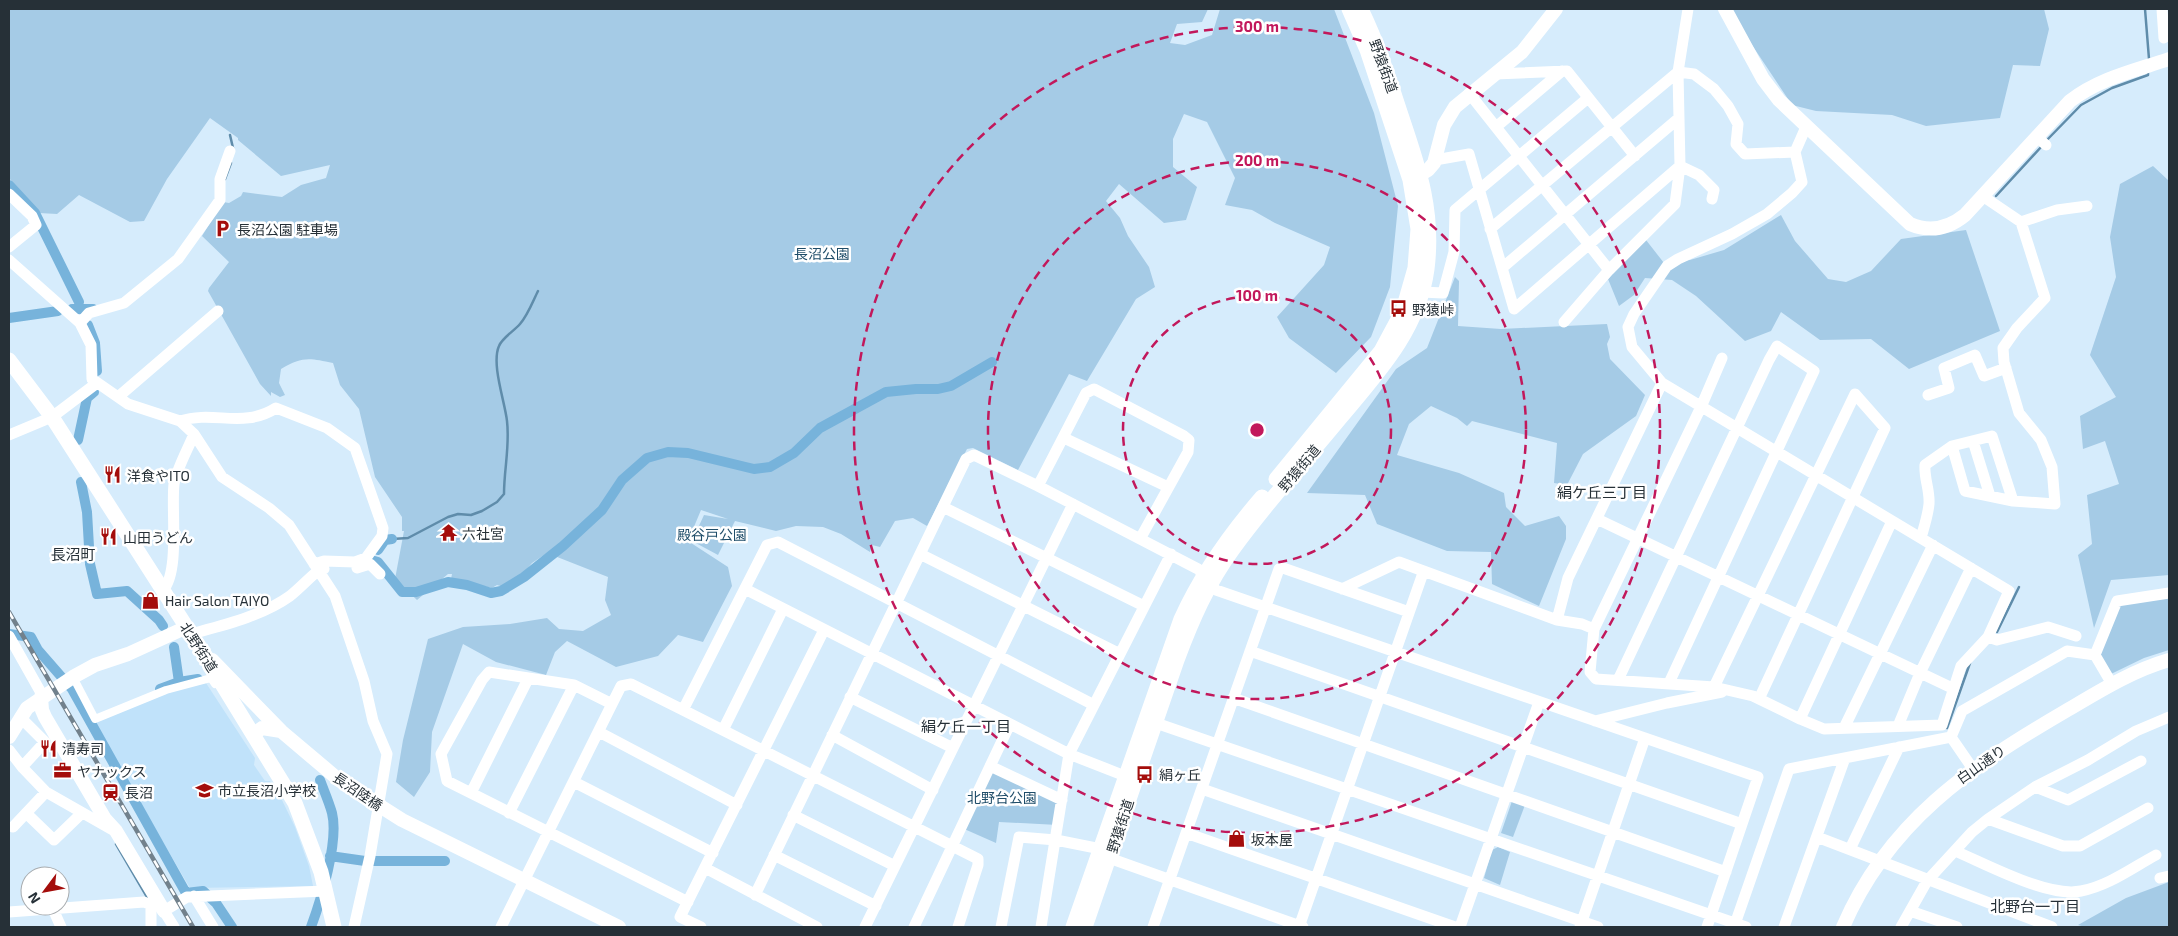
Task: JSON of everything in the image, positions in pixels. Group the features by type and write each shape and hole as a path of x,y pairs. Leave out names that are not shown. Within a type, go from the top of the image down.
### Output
{"main road":[{"name":"野猿街道","path":"1207,579 1398,346 1413,316 1427,272 1429,232 1427,205 1367,50 1349,9"},
{"name":"野猿街道","path":"1085,927 1125,776 1150,721 1207,579 1238,526 1376,358 1396,328 1411,288 1416,261 1418,229 1415,178 1379,51 1361,9"},
{"name":"北野街道","path":"9,360 52,418 192,635 249,734 295,803 315,851 334,927"},
{"name":"野猿街道","path":"1073,927 1105,854 1150,721"}],"street":[{"path":"1415,178 1432,167 1444,125 1455,107 1469,93 1495,74 1533,41 1556,9"},
{"path":"1564,322 1610,270 1675,204 1680,166 1678,72 1688,9"},
{"path":"1725,9 1763,79 1779,100 1910,224 1920,228 1933,229 1950,225 1965,215 2042,141 2070,101 2090,87 2169,59"},
{"path":"2164,38 2165,13"},
{"path":"1496,128 1562,71"},
{"path":"1495,74 1566,71 1634,156"},
{"path":"1490,229 1678,72 1694,74 1714,89 1728,106 1738,124 1736,144 1745,154 1795,152"},
{"path":"1469,93 1610,270"},
{"path":"1422,292 1443,293 1454,252 1455,210 1588,98"},
{"path":"1502,268 1679,118"},
{"path":"1722,358 1701,406 1594,629 1590,672 1596,679 1714,687 1759,699 1800,720 1824,729 1942,725 1952,688 1961,666 1988,637 2009,591 1776,452 1701,406 1662,383 1632,346 1628,327 1634,314 1667,266 1767,214 1802,182 1795,152 1806,127"},
{"path":"80,323 89,313 124,303 178,260 220,200 220,178 230,151"},
{"path":"1435,160 1469,154 1514,309 1588,243 1680,166"},
{"path":"1680,166 1698,175 1714,190 1712,199"},
{"path":"9,194 32,216 36,225 9,247"},
{"path":"1952,446 1965,491 2013,501 2056,504 2052,467 2041,440 2019,413 2006,368 2003,348 2017,328 2045,298 2021,222 1984,197"},
{"path":"2021,222 2057,210 2086,206"},
{"path":"9,260 80,323 91,344 92,379 118,397 142,409 180,420 194,434 222,477 269,508 289,526 335,596 364,681 373,721 388,754 370,856 354,927"},
{"path":"118,397 218,311"},
{"path":"1618,680 1777,346 1814,370 1669,683"},
{"path":"1928,395 1949,388 1944,368 1975,355 1984,376 2006,368"},
{"path":"9,435 52,418 97,383"},
{"path":"1557,620 1568,578 1662,383"},
{"path":"1038,486 1086,393 1094,389 1189,440 1188,452 1140,539"},
{"path":"1714,687 1855,394 1885,428 1759,699"},
{"path":"9,737 26,708 40,697 95,665 268,609 290,596 316,567 324,561 355,562 366,558 382,536 383,528 355,448 327,428 276,408 264,416 253,418 194,416 180,420"},
{"path":"163,590 168,584 173,553 174,483 194,434"},
{"path":"1921,538 1929,503 1928,486 1924,479 1924,465 1952,446 1992,436 2013,501"},
{"path":"1064,438 1168,487"},
{"path":"1973,441 1990,496"},
{"path":"755,894 966,459 974,455 1171,554 1207,579 1216,590 1758,778 1707,927"},
{"path":"865,927 1073,504"},
{"path":"943,506 1144,606"},
{"path":"1597,519 1952,688"},
{"path":"1800,720 1892,521"},
{"path":"684,710 767,545 778,542 1094,705"},
{"path":"1844,728 1933,545"},
{"path":"920,554 1120,654"},
{"path":"1041,927 1069,754 1171,554"},
{"path":"1342,589 1399,562 1557,620 1582,624 1594,629"},
{"path":"316,567 354,569 370,564 380,574"},
{"path":"1279,569 1283,568 1410,612"},
{"path":"1898,726 1920,673 1971,568"},
{"path":"1157,926 1186,833 1279,569"},
{"path":"1279,569 1410,612"},
{"path":"1001,927 1019,837 1056,840 1105,854 1170,880 1300,927 1346,789 1423,572"},
{"path":"745,589 1069,754 1125,776"},
{"path":"2095,655 2118,601 2169,593"},
{"path":"723,730 783,608"},
{"path":"1988,637 1997,640 2048,627 2076,636"},
{"path":"701,927 680,917 824,630"},
{"name":"長沼陸橋","path":"192,635 281,731 314,761 339,780 402,820 619,927"},
{"path":"9,636 40,691 42,710 45,717 105,818 116,831 158,906 174,927"},
{"path":"9,646 19,654"},
{"path":"1951,737 1962,712 2068,650 2095,655 2112,684"},
{"path":"1250,652 1742,824"},
{"name":"白山通り","path":"1843,927 1857,899 1881,861 1921,814 1973,769 2010,744 2112,684 2151,665 2169,660"},
{"path":"612,704 574,685 489,672 482,680 441,754 447,782 688,902"},
{"path":"73,677 95,719 166,690 211,678 249,734 262,728 281,731"},
{"path":"471,793 528,678"},
{"path":"500,927 621,686 631,684 978,860 978,866 960,927"},
{"path":"509,813 574,685"},
{"path":"1595,721 1667,703 1729,691"},
{"path":"850,697 953,748"},
{"path":"1233,698 1726,872"},
{"path":"1460,927 1539,702"},
{"path":"20,717 45,742 22,768"},
{"path":"1902,927 1927,880 1988,819 2035,788 2088,760 2136,731 2169,717"},
{"path":"1150,721 1738,926 1789,769 1951,737"},
{"path":"914,927 1010,724"},
{"path":"599,732 737,805"},
{"path":"832,735 933,790"},
{"path":"1951,737 1973,769"},
{"path":"1581,924 1645,738"},
{"path":"1850,849 1899,747"},
{"path":"9,750 22,768 46,792 116,831"},
{"path":"1784,927 1845,758"},
{"path":"2035,788 2068,800 2141,761"},
{"path":"990,766 1062,800"},
{"path":"574,782 712,853"},
{"path":"1202,789 1475,884 1581,924 1598,927"},
{"path":"13,827 46,792"},
{"path":"1988,819 2063,846 2080,846 2148,808"},
{"path":"26,813 54,840 82,813"},
{"path":"793,815 895,866"},
{"path":"1186,833 1455,927"},
{"path":"1817,837 2052,927"},
{"path":"1955,851 2054,891 2079,892 2102,885 2156,855"},
{"path":"774,856 876,906"},
{"path":"705,868 816,927"},
{"path":"70,908 144,902 158,906 194,896 326,891"},
{"path":"194,896 213,927"},
{"path":"151,927 158,906"},
{"path":"1910,910 1958,927"}],"shaded area":[{"name":"市立長沼小学校","path":"206,683 255,758 254,765 265,781 270,781 281,798 295,827 309,866 313,886 190,888 93,723 176,690"}],"green space":[{"name":"長沼公園","path":"9,9 1208,9 1202,22 1177,24 1170,43 1185,45 1212,35 1220,9 1334,9 1374,113 1398,206 1390,287 1371,337 1336,373 1289,338 1277,317 1324,265 1330,247 1275,223 1252,210 1225,205 1235,178 1207,122 1184,114 1173,139 1173,167 1197,187 1186,220 1164,223 1119,184 1106,201 1120,218 1128,236 1149,267 1155,287 1136,299 1087,381 1069,374 1018,470 973,448 967,449 927,526 913,518 895,521 880,547 872,545 870,552 841,534 823,527 796,526 776,531 735,521 718,555 692,541 704,515 728,519 701,510 688,541 728,567 732,586 703,642 678,635 658,656 616,667 567,641 555,652 546,675 496,662 463,644 432,732 430,772 414,797 396,782 403,740 428,639 463,627 510,624 547,618 559,629 583,631 611,615 605,600 608,577 547,553 532,563 510,589 497,585 492,588 451,579 452,574 448,574 417,600 395,579 404,531 402,531 402,517 375,477 359,409 340,385 333,363 306,359 288,365 281,369 279,383 285,395 280,397 271,392 271,396 260,384 208,291 229,262 202,236 223,202 229,203 241,196 243,192 282,197 301,185 326,178 330,165 281,176 238,138 210,118 167,179 144,221 130,222 79,195 57,214 39,213 9,178"},
{"path":"1728,9 2044,9 2049,29 2040,66 2013,65 2000,118 1926,126 1892,115 1816,111 1792,105"},
{"path":"2153,166 2169,181 2169,575 2111,580 2094,628 2078,555 2092,544 2087,495 2119,484 2105,441 2083,449 2080,416 2116,397 2090,355 2116,277 2110,237 2120,184"},
{"path":"1781,215 1795,241 1828,279 1846,282 1871,271 1901,239 1966,230 2000,331 1909,369 1871,339 1820,340 1781,312 1771,331 1745,341 1696,296 1672,280 1645,278 1634,295 1619,306 1608,279 1646,240 1664,263 1690,260 1724,250"},
{"path":"1455,277 1459,281 1458,326 1501,329 1607,324 1610,337 1607,344 1610,359 1645,395 1636,416 1583,454 1567,485 1554,483 1557,443 1472,421 1467,426 1457,418 1431,406 1409,424 1397,455 1459,473 1504,493 1506,507 1525,526 1559,516 1566,526 1566,539 1539,606 1492,584 1491,552 1447,551 1377,524 1365,495 1307,493 1396,369 1427,348"},
{"path":"2169,598 2169,650 2144,658 2111,674 2098,656 2120,604"},
{"name":"北野台公園","path":"990,766 1062,800 1058,825 999,822 996,843 962,828"},
{"path":"1512,801 1525,805 1513,837 1501,833"},
{"path":"1498,847 1510,852 1500,885 1484,878 1492,850"},
{"path":"2169,882 2169,927 2085,927 2078,925 2126,898"}],"waterway":[{"path":"2145,9 2149,59"},
{"path":"2045,142 2081,105 2112,88 2148,75 2148,70"},
{"path":"230,135 233,148"},
{"path":"1996,196 2042,146"},
{"path":"225,179 231,163"},
{"path":"9,185 35,213 79,302"},
{"path":"392,539 408,538 448,517 458,514 471,515 482,511 497,502 504,494 508,430 497,373 497,354 503,340 523,320 538,291"},
{"path":"72,309 93,309"},
{"path":"9,318 58,311"},
{"path":"88,325 95,343 97,371"},
{"path":"371,560 378,562 402,592 416,592 448,582 467,585 491,593 501,591 524,577 563,546 602,510 622,480 647,458 668,452 688,453 754,469 770,467 794,453 820,428 886,392 938,389 951,386 992,362"},
{"path":"78,440 87,398 94,392"},
{"path":"81,482 87,512 90,564 97,594 127,591 159,620 163,626"},
{"path":"378,550 385,540 392,539"},
{"path":"1997,632 2019,587"},
{"path":"9,634 31,637 38,650 72,689 186,893 203,891 216,903 232,927"},
{"path":"174,647 179,682"},
{"path":"1947,728 1970,663"},
{"path":"160,689 179,682 198,679"},
{"path":"311,927 328,870 334,825 332,813 320,780"},
{"path":"116,844 147,897"},
{"path":"330,856 365,861 445,861"}],"railway":[{"path":"9,612 193,927"}],"place":[{"name":"長沼公園 駐車場","path":"223,229"},
{"name":"野猿峠","path":"1398,309"},
{"name":"洋食やITO","path":"113,475"},
{"name":"六社宮","path":"448,533"},
{"name":"山田うどん","path":"109,537"},
{"name":"Hair Salon TAIYO","path":"151,600"},
{"name":"清寿司","path":"48,748"},
{"name":"ヤナックス","path":"63,771"},
{"name":"絹ヶ丘","path":"1145,774"},
{"name":"市立長沼小学校","path":"204,790"},
{"name":"長沼","path":"111,792"},
{"name":"坂本屋","path":"1237,839"}],"district":[{"name":"絹ケ丘三丁目","path":"1602,492"},
{"name":"長沼町","path":"73,554"},
{"name":"絹ケ丘一丁目","path":"966,726"},
{"name":"北野台一丁目","path":"2035,906"}],"park label":[{"name":"殿谷戸公園","path":"712,534"}]}
